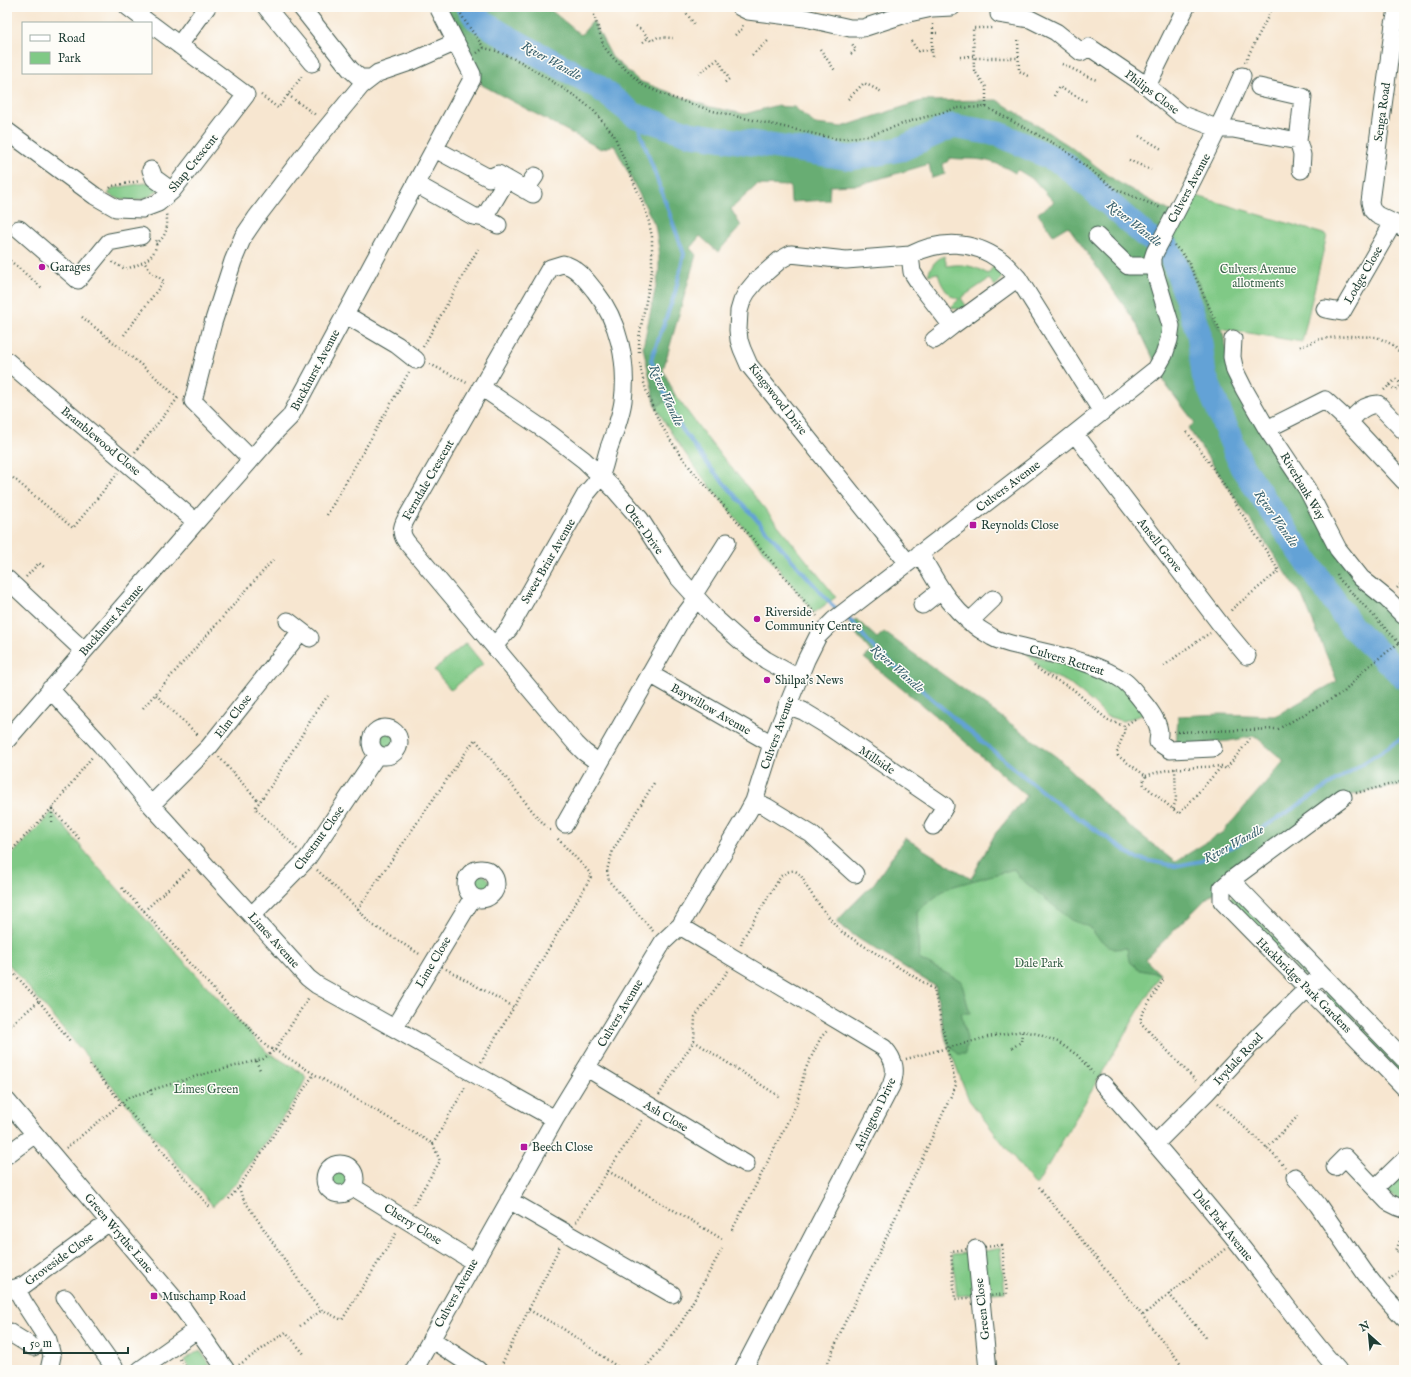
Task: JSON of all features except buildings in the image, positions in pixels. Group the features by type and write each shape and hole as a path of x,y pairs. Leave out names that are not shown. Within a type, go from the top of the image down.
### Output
{"street":[{"path":"128,7 147,22"},
{"path":"179,46 207,7"},
{"path":"266,7 312,64"},
{"path":"300,7 350,68 360,78 370,78"},
{"name":"Buckhurst Avenue","path":"7,740 251,459 290,417 472,79 472,74 438,7"},
{"path":"740,7 748,11 806,12 839,26 863,28 909,13 932,8 952,7"},
{"path":"1147,86 1186,7"},
{"name":"Senga Road","path":"1398,7 1394,24 1370,202 1372,210 1377,215 1398,225"},
{"name":"Philips Close","path":"999,16 1030,18 1056,32 1081,52 1089,47 1147,86 1180,114 1219,129 1233,129 1298,141"},
{"path":"152,26 246,95"},
{"path":"251,459 186,399 233,261 243,237 304,155 361,86 378,73 420,58 456,42"},
{"name":"Culvers Avenue","path":"414,1370 555,1119 663,942 680,926 742,824 754,801 772,744 813,644 830,624 848,609 1075,434 1156,369 1164,356 1169,340 1171,326 1154,259 1163,237 1219,129 1242,76"},
{"path":"1259,87 1303,97 1298,141 1302,155 1301,170"},
{"name":"Shap Crescent","path":"7,131 100,199 116,208 142,209 166,196 246,95"},
{"path":"435,149 488,178 498,174 529,192 535,176"},
{"path":"153,174 166,196"},
{"path":"416,184 473,216 491,222 507,179"},
{"path":"19,229 78,280 109,242 140,236 142,209"},
{"name":"Lodge Close","path":"1325,309 1342,312 1398,225"},
{"path":"1097,236 1128,266 1154,259"},
{"path":"952,326 912,272 910,255 929,247 959,244 987,252 1000,260 1018,278 1102,412"},
{"name":"Kingswood Drive","path":"910,255 846,260 791,254 780,260 756,281 747,292 739,311 738,330 742,349 749,365 914,558"},
{"name":"Sweet Briar Avenue","path":"494,646 509,629 586,494 600,475 620,417 623,401 624,381 620,341 605,306 586,280 574,268 563,264 550,268"},
{"name":"Ferndale Crescent","path":"550,268 401,530 404,540 576,744 599,763"},
{"path":"934,340 1018,278"},
{"path":"346,315 397,345 416,359"},
{"name":"Riverbank Way","path":"1233,339 1232,356 1235,371 1266,429 1307,489 1338,549 1361,578 1387,599 1404,616"},
{"name":"Bramblewood Close","path":"7,361 196,522"},
{"name":"Otter Drive","path":"481,387 549,433 584,460 614,489 640,519 676,575 694,597 744,644 766,660 798,678"},
{"path":"1266,429 1326,400 1349,422 1404,481"},
{"path":"1349,422 1362,408 1369,405 1378,404 1404,431"},
{"name":"Ansell Grove","path":"1075,434 1221,625 1247,656"},
{"path":"565,824 681,620 693,604 696,591 727,542"},
{"name":"Culvers Retreat","path":"914,558 954,608 969,622 994,638 1010,644 1086,664 1111,674 1125,682 1147,707 1159,732 1158,742 1170,750 1212,748"},
{"path":"11,583 84,651"},
{"path":"922,605 941,590"},
{"path":"969,622 993,599"},
{"name":"Elm Close","path":"151,805 209,747 300,630"},
{"name":"Baywillow Avenue","path":"650,674 772,744"},
{"name":"Limes Avenue","path":"50,689 101,745 151,805 308,978 317,985 555,1119"},
{"name":"Millside","path":"788,705 817,719 945,806 933,826"},
{"name":"Chestnut Close","path":"252,915 307,859 377,755"},
{"name":"Hackbridge Park Gardens","path":"1342,796 1231,880 1222,888 1222,901 1404,1087"},
{"path":"754,801 811,834 855,874"},
{"name":"Hackbridge Park Gardens","path":"1231,880 1321,975 1404,1059"},
{"name":"Lime Close","path":"394,1028 473,897"},
{"name":"Arlington Drive","path":"680,926 884,1048 894,1062 895,1070 891,1086 743,1370"},
{"name":"Ivydale Road","path":"1156,1143 1207,1092 1258,1037 1321,975"},
{"name":"Ash Close","path":"587,1068 746,1164"},
{"name":"Dale Park Avenue","path":"1103,1084 1156,1143 1236,1240 1300,1325 1338,1370"},
{"name":"Green Wrythe Lane","path":"7,1101 232,1368"},
{"path":"7,1155 35,1134"},
{"path":"1335,1167 1345,1157 1388,1202 1398,1207 1404,1219"},
{"path":"1375,1188 1404,1160"},
{"path":"1295,1177 1318,1205 1365,1273 1404,1318"},
{"name":"Cherry Close","path":"353,1187 474,1262"},
{"path":"509,1200 672,1294"},
{"name":"Groveside Close","path":"12,1289 32,1279 109,1222"},
{"name":"Green Close","path":"976,1249 981,1290 980,1298 989,1370"},
{"path":"12,1289 24,1303 48,1340 52,1356 49,1370"},
{"path":"65,1298 116,1370"},
{"path":"7,1332 28,1343 37,1322"},
{"path":"140,1370 198,1329"},
{"path":"431,1339 478,1370"}],"path":[{"path":"458,7 465,21 484,48 497,51 521,62 575,96 592,110 614,135 643,204 652,237 652,270 639,337 639,351 644,385 653,410 671,442 691,469 830,624"},
{"path":"593,7 593,12 604,47 626,71 644,86 670,97 713,111 837,139 868,136 911,120 958,108 986,107 1062,148 1115,189 1175,214"},
{"path":"682,7 694,24"},
{"path":"1242,76 1244,63 1273,7"},
{"path":"986,107 986,87 974,70 973,28 999,16"},
{"path":"636,26 642,30 651,41 658,37 673,38"},
{"path":"932,58 933,33"},
{"path":"643,42 648,38"},
{"path":"752,55 768,40"},
{"path":"1018,40 1019,71 1030,77"},
{"path":"911,41 918,51 932,50"},
{"path":"465,60 484,48"},
{"path":"820,48 836,72"},
{"path":"960,57 973,56 976,58 1019,58"},
{"path":"698,74 718,59 730,79 724,83"},
{"path":"246,95 257,93 278,108 312,64"},
{"path":"1062,64 1097,80"},
{"path":"848,99 864,83 882,92"},
{"path":"1054,96 1059,87 1086,100"},
{"path":"288,95 320,119"},
{"path":"1139,136 1162,149"},
{"path":"1129,160 1151,170"},
{"path":"100,199 112,186 153,174"},
{"path":"156,244 165,236 167,217 166,196"},
{"path":"99,253 114,264 125,269 144,262 152,255 156,247 157,240 151,234 140,236"},
{"path":"327,515 478,249"},
{"path":"7,258 42,288"},
{"path":"124,335 164,281 151,272 144,262"},
{"path":"13,478 73,528 126,462 186,399 150,372 82,316"},
{"path":"1300,347 1320,339 1349,336 1377,336 1393,345 1404,358"},
{"path":"416,359 462,381 481,387"},
{"path":"1378,404 1379,396 1390,385 1396,379 1403,384 1396,390 1390,385"},
{"path":"1164,666 1221,625 1232,609 1280,571 1205,456 1187,432"},
{"path":"144,708 273,560"},
{"path":"11,583 40,563 44,568"},
{"path":"1159,732 1278,728 1344,692 1365,669 1404,639"},
{"path":"1031,664 1045,674 1073,689 1096,711 1108,720 1124,726 1126,731 1117,751 1118,756 1146,776 1143,782 1144,785 1180,814 1222,766"},
{"path":"328,696 318,708 273,783 255,808 358,909 371,924 433,962 514,1007"},
{"path":"358,909 476,739 538,818 592,874 433,1144"},
{"path":"7,855 52,808 101,745"},
{"path":"1173,809 1176,800 1175,768"},
{"path":"1342,796 1404,782"},
{"path":"654,783 613,850 607,870 609,881 663,942"},
{"path":"52,808 52,822"},
{"path":"52,808 81,841"},
{"path":"144,911 201,860"},
{"path":"499,1370 561,1243 652,1107 694,1041 695,1017 736,960 743,938 781,876 787,872 795,871 801,875 806,885 834,923 843,932 934,989 956,1085 874,1264 844,1324 825,1370"},
{"path":"122,888 267,1047 275,1050 433,1144 440,1161 342,1320 322,1310 312,1300 242,1197 239,1187"},
{"path":"7,966 39,1002 70,1041"},
{"path":"1163,980 1142,1014 1140,1021 1142,1024 1207,1092 1267,1148 1295,1177"},
{"path":"55,1158 129,1096 200,1075 263,1059 275,1050 317,985"},
{"path":"7,1028 39,1002"},
{"path":"732,1230 796,1105 805,1070 821,1037 838,1020"},
{"path":"1012,1048 1021,1042 1022,1031"},
{"path":"894,1062 988,1037 1022,1031 1038,1034 1058,1042 1077,1054 1103,1084"},
{"path":"694,1041 780,1097"},
{"path":"256,1061 261,1072"},
{"path":"90,1065 211,1209"},
{"path":"229,1199 239,1187 314,1074"},
{"path":"150,1090 152,1095"},
{"path":"1267,1148 1298,1116"},
{"path":"608,1171 722,1238"},
{"path":"1039,1187 1186,1370"},
{"path":"1404,1219 1396,1250 1404,1253"},
{"path":"1143,1315 1236,1240"},
{"path":"644,1370 681,1323 722,1250"},
{"path":"1378,1289 1404,1267"},
{"path":"1169,1294 1207,1338"},
{"path":"300,1326 322,1310"},
{"path":"529,1310 562,1328 622,1370"},
{"path":"232,1368 286,1332 305,1356"}],"green space":[{"path":"444,7 547,7 581,35 593,21 612,57 639,81 710,107 745,114 774,106 794,107 815,124 842,127 921,101 997,100 1068,145 1116,181 1175,214 1169,239 1187,259 1219,328 1223,332 1229,369 1307,494 1404,623 1404,786 1399,785 1343,797 1208,897 1145,959 1160,974 1140,970 1129,961 1127,948 1113,949 1098,938 1090,927 1071,920 1020,878 1014,869 947,888 917,911 919,959 961,981 970,1013 961,1013 967,1039 965,1054 958,1054 946,1040 935,986 859,939 836,922 875,882 905,838 971,879 995,834 1027,796 939,719 864,658 871,652 849,625 856,619 877,638 884,632 1058,758 1117,816 1175,862 1223,832 1284,761 1255,736 1229,741 1176,746 1178,716 1221,714 1275,716 1337,681 1303,598 1188,428 1195,423 1166,385 1136,323 1068,226 1053,235 1038,213 1054,202 1034,180 1018,170 1015,173 1004,167 982,160 950,158 943,164 945,174 932,178 929,164 858,185 830,186 829,200 791,202 790,186 757,185 731,209 741,226 718,252 700,236 690,248 696,255 663,370 675,395 656,407 643,347 659,272 659,249 655,225 614,145 601,149 482,85"},
{"path":"152,182 160,188 148,197 142,199 122,199 108,194 113,188"},
{"name":"Culvers Avenue allotments","path":"1187,193 1327,235 1302,342 1219,328 1203,294 1169,239"},
{"path":"944,256 947,266 968,266 988,274 994,265 1000,271 1002,276 995,286 989,279 961,298 967,307 959,309 953,308 951,307 959,299 948,293 938,273 928,275 930,269 938,259"},
{"path":"675,395 710,442 836,597 814,613 794,587 731,513 691,462 673,435 656,407"},
{"path":"466,643 483,664 451,690 434,670"},
{"path":"1026,653 1123,682 1148,713 1123,721 1106,716 1092,702 1067,682 1045,672"},
{"path":"385,732 392,735 395,742 392,749 385,752 378,749 375,742 378,735"},
{"name":"Dale Park","path":"1058,758 1117,817 1175,863 1222,888 1208,897 1145,959 1160,974 1036,1186 969,1100 946,1040 935,986 859,939 836,922 875,882 905,838 971,879 995,834"},
{"name":"Limes Green","path":"52,812 98,867 267,1052 303,1073 306,1078 295,1100 237,1182 213,1206 7,962 7,860"},
{"path":"481,875 487,878 490,884 487,890 481,893 475,890 472,884 475,878"},
{"path":"1234,894 1305,968 1307,972 1304,977 1230,899"},
{"path":"1326,990 1404,1066 1404,1079 1323,993"},
{"path":"1404,1166 1404,1205 1380,1187"},
{"path":"336,1170 344,1170 349,1175 347,1186 344,1188 336,1188 331,1183 331,1175"},
{"path":"1000,1248 1005,1292 957,1296 952,1254 980,1252"},
{"path":"200,1350 213,1370 191,1370 184,1360"}],"waterway":[{"name":"River Wandle","path":"469,7 476,18 505,36 597,86 634,115 690,134 851,158 901,149 952,126 999,134 1063,163 1146,236 1168,249 1178,272 1199,334 1204,375 1242,467 1352,627 1404,677"},
{"name":"River Wandle","path":"634,115 684,254 675,293 651,360 677,422 709,466 832,605 840,612"},
{"name":"River Wandle","path":"845,616 853,623 871,645 956,720 1050,798 1136,858 1175,866 1201,861 1238,844 1404,737"}],"place":[{"name":"Garages","path":"42,267"},
{"name":"Reynolds Close","path":"973,525"},
{"name":"Riverside Community Centre","path":"757,619"},
{"name":"Shilpa's News","path":"767,680"},
{"name":"Beech Close","path":"524,1147"},
{"name":"Muschamp Road","path":"154,1296"}]}
